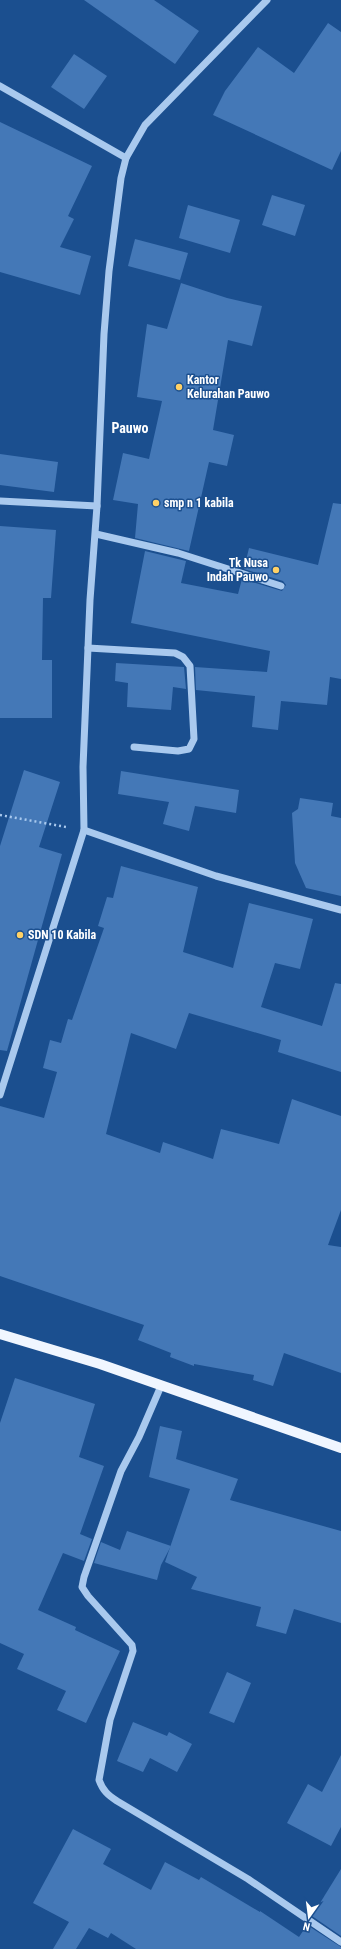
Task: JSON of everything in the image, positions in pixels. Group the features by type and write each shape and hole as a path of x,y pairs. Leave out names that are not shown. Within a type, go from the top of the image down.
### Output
{"main road":[{"path":"0,1334 100,1364 341,1448"}],"street":[{"path":"0,1095 84,830 83,767 90,600 96,534 109,271 116,203 126,158 145,125 267,0"},
{"path":"0,86 126,158"},
{"path":"0,501 97,506"},
{"path":"96,534 178,553 281,586"},
{"path":"88,648 175,653 183,657 190,666 194,739 189,748 178,750 134,747"},
{"path":"84,830 216,876 341,910"},
{"path":"161,1386 139,1437 121,1471 84,1577 82,1587 88,1596 132,1645 133,1651 110,1720 99,1780 105,1792 117,1801 248,1879 341,1942"}],"path":[{"path":"0,815 84,830"}],"building":[{"path":"84,0 154,0 199,31 175,64"},
{"path":"328,23 341,32 341,151 332,170 213,115 225,91 258,47 294,73"},
{"path":"74,54 107,76 84,109 51,87"},
{"path":"0,122 92,166 68,216 74,219 60,247 91,256 80,295 0,272"},
{"path":"272,195 305,205 295,236 262,225"},
{"path":"188,205 240,220 230,253 179,238"},
{"path":"135,239 188,253 180,280 128,266"},
{"path":"181,283 227,298 262,306 252,346 228,340 213,430 234,435 227,466 209,462 189,551 135,538 138,504 113,500 123,453 149,459 162,401 137,397 147,324 167,329"},
{"path":"0,454 58,462 54,492 0,485"},
{"path":"333,503 341,504 341,679 330,677 327,705 281,701 278,730 252,727 255,696 196,690 195,667 267,672 270,651 131,623 145,551 186,561 181,583 238,594 242,579 282,591 286,585 283,581 244,569 249,548 318,565"},
{"path":"0,526 56,530 51,598 43,598 42,660 52,660 52,718 0,718"},
{"path":"116,663 184,667 186,689 173,687 171,710 127,707 128,683 115,681"},
{"name":"SDN 10 Kabila","path":"24,770 60,782 39,847 62,854 7,1051 0,1050 0,846"},
{"path":"121,771 239,790 236,813 195,806 189,831 163,824 169,802 118,794"},
{"path":"300,798 333,803 331,816 341,818 341,896 306,888 295,863 292,813 298,809"},
{"path":"121,866 198,887 183,952 233,968 249,903 313,919 300,969 275,963 261,1007 322,1026 335,983 341,984 341,1072 278,1052 281,1040 189,1013 176,1049 131,1033 106,1134 160,1153 163,1142 213,1159 221,1129 279,1144 292,1099 341,1116 341,1210 328,1245 341,1247 341,1373 284,1353 273,1386 253,1380 254,1375 194,1364 194,1366 170,1357 171,1353 138,1340 144,1325 0,1276 0,1106 44,1118 57,1072 43,1068 50,1040 61,1043 68,1019 72,1020 104,928 98,926 107,897 113,898"},
{"path":"15,1378 95,1404 79,1457 104,1466 80,1534 92,1539 84,1561 63,1553 38,1610 76,1627 75,1630 120,1651 86,1723 57,1710 66,1691 17,1669 24,1654 0,1643 0,1423"},
{"path":"160,1426 182,1431 176,1459 238,1479 230,1500 341,1531 341,1623 294,1609 286,1634 256,1626 261,1607 191,1589 197,1577 165,1562 190,1489 149,1477"},
{"path":"127,1531 171,1546 161,1565 157,1580 94,1563 101,1542 120,1550"},
{"path":"227,1672 251,1683 234,1723 209,1713"},
{"path":"133,1722 167,1736 169,1732 192,1744 177,1772 150,1758 143,1772 117,1761"},
{"path":"341,1755 341,1827 331,1846 287,1823 308,1784 322,1792"},
{"path":"73,1829 111,1849 103,1864 151,1890 165,1862 199,1880 201,1877 260,1911 299,1937 307,1925 341,1947 341,1949 136,1949 111,1933 108,1938 89,1928 76,1949 53,1949 69,1922 33,1903"},
{"path":"341,1869 341,1936 312,1916"}],"place":[{"name":"Kantor Kelurahan Pauwo","path":"179,387"},
{"name":"smp n 1 kabila","path":"156,503"},
{"name":"Tk Nusa Indah Pauwo","path":"276,570"},
{"name":"SDN 10 Kabila","path":"20,935"}],"district":[{"name":"Pauwo","path":"130,428"}]}
